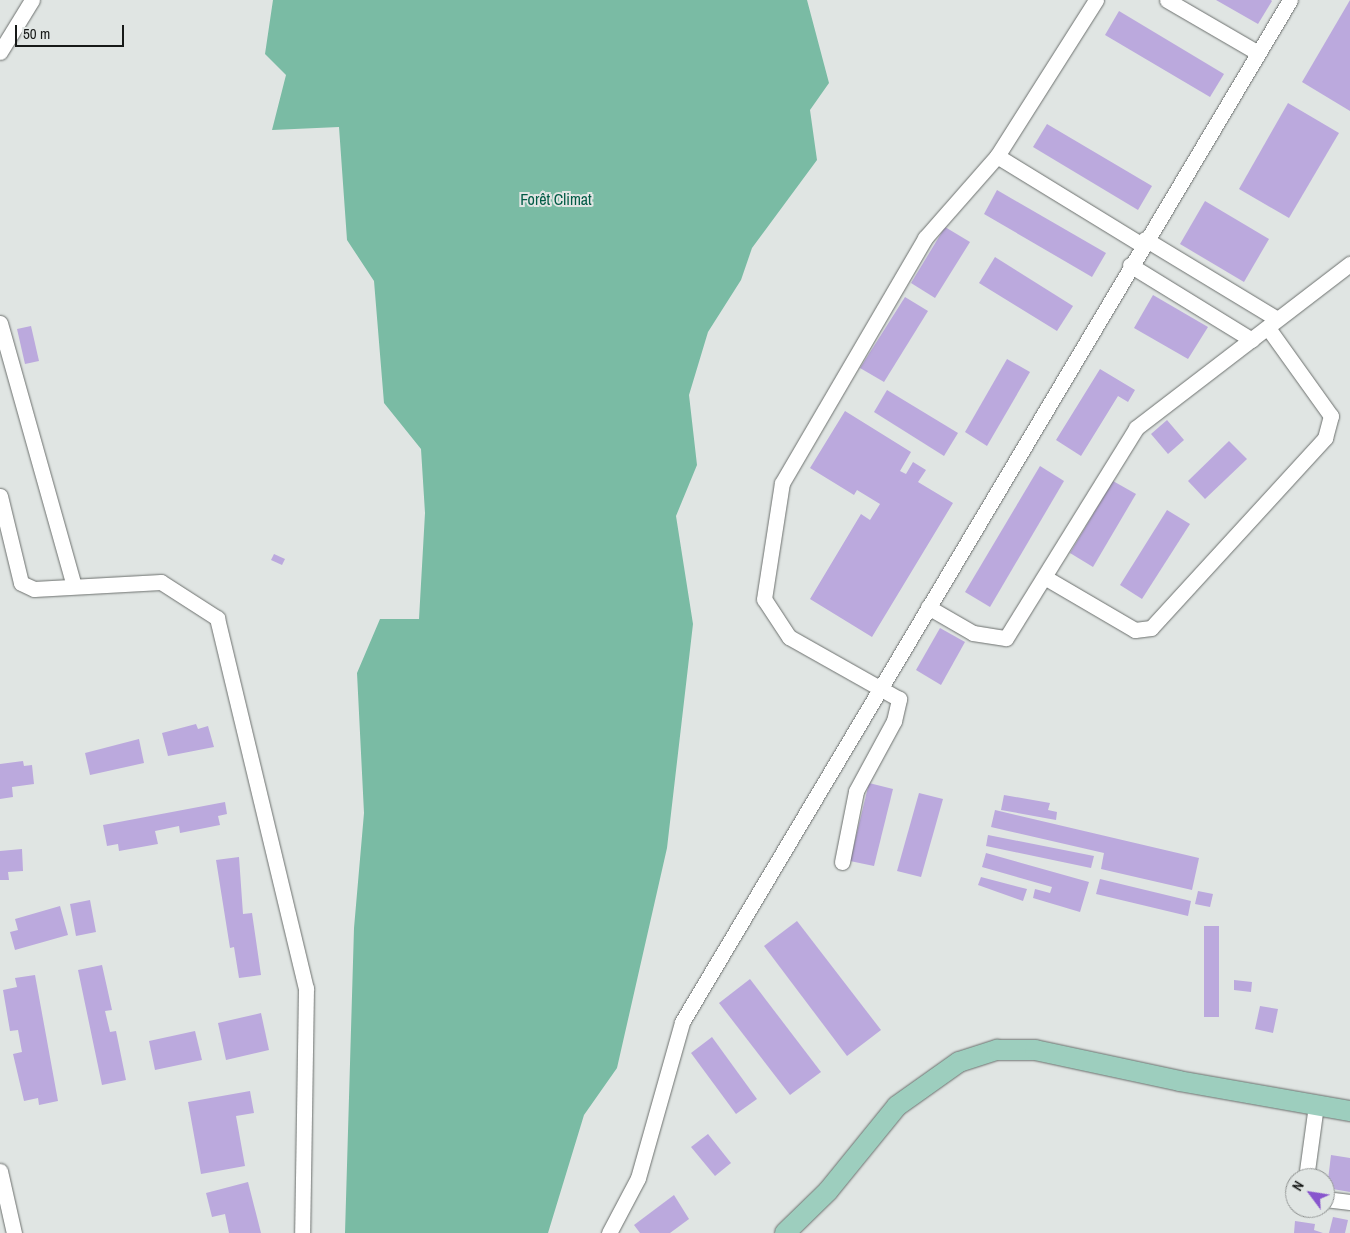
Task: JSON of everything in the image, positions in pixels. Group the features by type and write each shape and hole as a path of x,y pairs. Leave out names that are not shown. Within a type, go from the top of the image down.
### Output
{"main road":[{"path":"785,1233 828,1191 897,1106 959,1062 997,1050 1035,1050 1350,1110"}],"street":[{"path":"0,52 32,0"},
{"path":"842,862 856,791 894,721 899,699 879,690 789,637 764,599 782,484 925,238 997,156 1096,0"},
{"path":"1167,0 1258,53"},
{"path":"613,1231 638,1178 682,1022 1143,242 1290,0"},
{"path":"997,156 1143,242 1273,324 1331,416 1325,438 1151,628 1135,630 1046,578"},
{"path":"1130,264 1252,340"},
{"path":"928,607 973,633 1006,638 1046,578 1136,428 1350,264"},
{"path":"0,323 74,586"},
{"path":"0,496 21,583 34,589 161,582 217,618 306,988 302,1233"},
{"path":"1307,1168 1316,1105"},
{"path":"0,1171 14,1233"},
{"path":"1335,1200 1350,1202"}],"green space":[{"name":"Forêt Climat","path":"273,0 807,0 829,83 810,110 817,160 752,248 741,280 708,332 689,395 697,465 676,516 693,624 667,848 617,1068 584,1115 548,1233 345,1233 354,928 364,813 357,673 380,619 419,619 425,513 421,449 384,403 374,281 347,240 339,127 272,130 286,75 265,54"}],"building":[{"path":"1216,0 1271,0 1272,1 1258,24"},
{"path":"1350,0 1350,111 1302,82"},
{"path":"1119,11 1224,74 1210,97 1105,35"},
{"path":"1288,103 1339,133 1289,218 1239,189"},
{"path":"1047,124 1152,186 1138,210 1033,147"},
{"path":"997,190 1106,253 1092,277 984,214"},
{"path":"1205,201 1269,239 1244,282 1180,244"},
{"path":"945,227 970,242 935,298 911,283"},
{"path":"995,257 1073,306 1057,331 979,283"},
{"path":"1153,295 1208,327 1188,359 1134,328"},
{"path":"905,297 928,311 884,382 860,368"},
{"path":"31,326 39,361 25,364 17,329"},
{"path":"1007,359 1030,372 987,446 965,432"},
{"path":"1100,369 1135,390 1128,402 1118,396 1081,456 1056,440"},
{"path":"887,390 958,433 944,456 874,412"},
{"path":"845,411 911,452 900,471 906,474 913,462 926,470 918,482 953,503 872,637 810,599 861,514 870,520 880,504 857,490 854,495 810,468"},
{"path":"1167,420 1184,440 1168,454 1151,434"},
{"path":"1229,441 1247,459 1205,499 1188,481"},
{"path":"1040,466 1064,481 990,607 965,592"},
{"path":"1113,481 1136,494 1093,567 1070,553"},
{"path":"1167,510 1190,524 1142,599 1120,585"},
{"path":"274,554 285,559 282,565 271,560"},
{"path":"940,628 965,642 941,685 916,670"},
{"path":"196,724 198,729 208,726 214,747 168,756 162,733"},
{"path":"139,739 144,763 90,775 85,753"},
{"path":"23,761 24,766 32,765 34,784 12,787 13,797 0,799 0,764"},
{"path":"869,783 893,789 874,866 850,861"},
{"path":"919,793 943,799 921,877 897,871"},
{"path":"1004,795 1050,803 1048,810 1057,812 1056,820 1001,810"},
{"path":"225,802 227,814 218,816 220,825 180,833 179,826 155,831 158,844 119,851 118,844 107,846 103,825"},
{"path":"995,810 1199,858 1192,890 1101,869 1104,853 991,827"},
{"path":"988,835 1094,856 1091,868 986,846"},
{"path":"22,849 23,871 8,872 9,880 0,880 0,851"},
{"path":"986,853 1089,882 1080,912 1033,898 1035,889 1050,893 1052,887 982,867"},
{"path":"239,857 243,914 252,913 261,975 239,978 234,947 230,948 216,860"},
{"path":"981,877 1027,889 1023,901 978,885"},
{"path":"1100,879 1191,901 1188,916 1096,894"},
{"path":"1198,891 1213,894 1210,907 1195,904"},
{"path":"90,900 96,932 76,936 70,904"},
{"path":"60,906 68,935 15,950 10,932 18,930 15,919"},
{"path":"797,921 881,1030 847,1056 764,946"},
{"path":"1204,926 1219,926 1219,1017 1204,1017"},
{"path":"102,965 112,1010 105,1011 110,1032 116,1031 126,1080 102,1085 78,970"},
{"path":"35,975 58,1101 39,1105 38,1098 24,1101 13,1054 22,1052 18,1030 10,1031 3,990 17,987 15,978"},
{"path":"750,979 821,1072 790,1095 719,1003"},
{"path":"1234,980 1252,982 1251,992 1234,990"},
{"path":"1260,1006 1278,1009 1273,1033 1255,1029"},
{"path":"261,1013 269,1050 226,1060 218,1023"},
{"path":"195,1031 202,1060 155,1070 149,1041"},
{"path":"712,1037 757,1099 736,1114 691,1053"},
{"path":"250,1091 254,1113 236,1116 245,1166 201,1174 188,1102"},
{"path":"708,1134 731,1163 715,1176 691,1147"},
{"path":"1331,1155 1350,1158 1350,1192 1335,1189 1335,1168 1329,1168"},
{"path":"248,1182 261,1233 229,1233 225,1214 212,1217 206,1193"},
{"path":"674,1195 689,1219 670,1233 640,1233 634,1225"},
{"path":"1333,1218 1348,1220 1345,1233 1329,1233"},
{"path":"1295,1221 1315,1224 1314,1230 1323,1233 1294,1233"}]}
